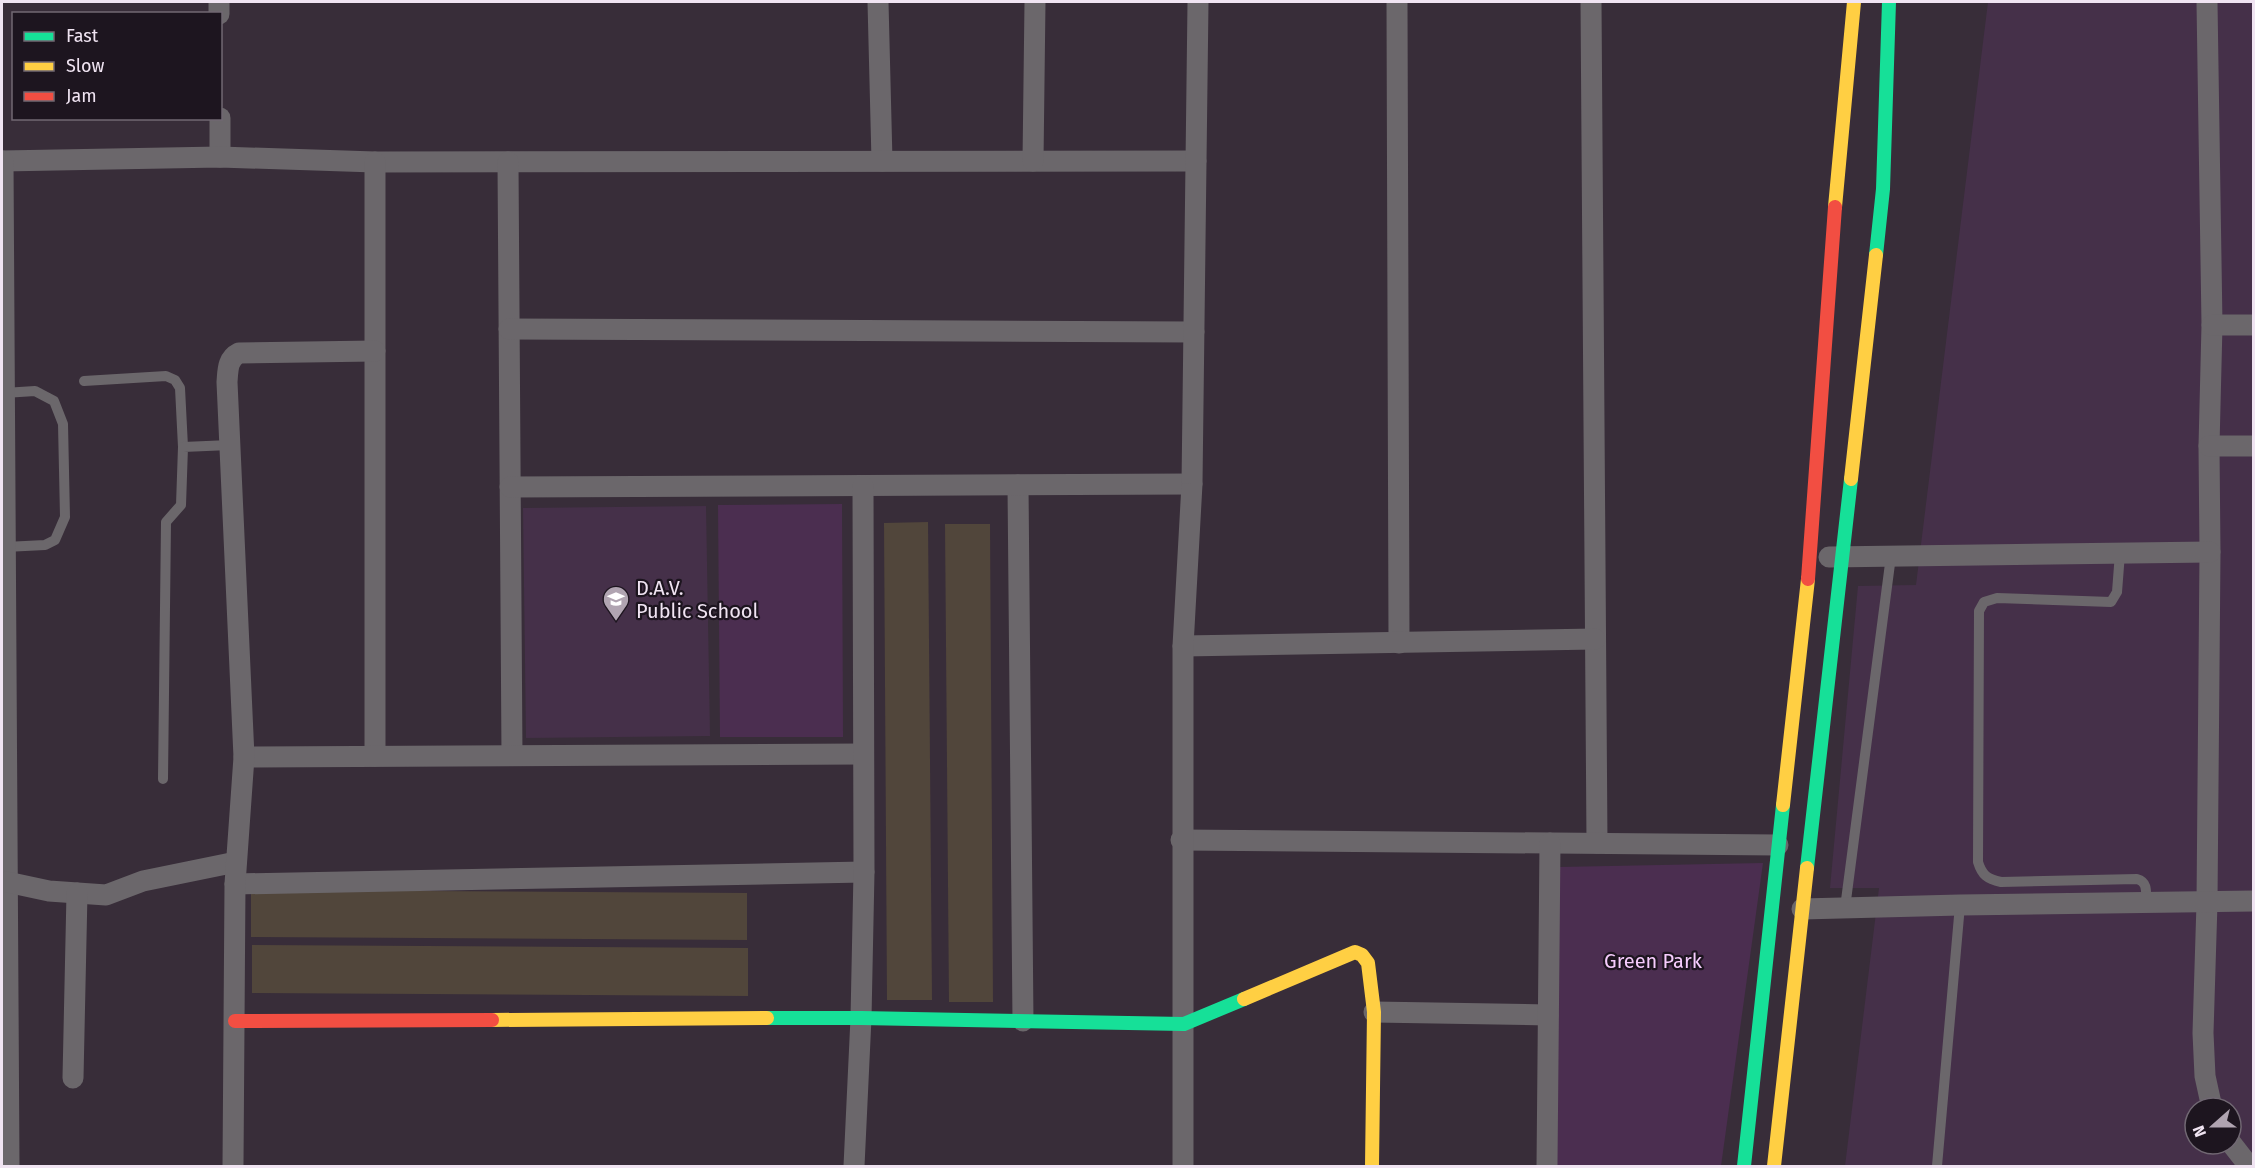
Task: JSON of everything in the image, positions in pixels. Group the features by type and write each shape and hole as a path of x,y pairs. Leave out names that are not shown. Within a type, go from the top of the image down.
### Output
{"street":[{"path":"878,2 882,161"},
{"path":"1033,161 1035,2"},
{"path":"1183,1167 1183,646 1192,484 1198,2"},
{"path":"1397,2 1399,643"},
{"path":"1591,2 1597,843"},
{"path":"1744,1167 1810,557 1837,172 1854,2"},
{"path":"1774,1167 1883,189 1889,2"},
{"path":"2206,2 2212,325 2209,446 2207,903 2203,1033 2205,1077 2209,1096"},
{"path":"220,120 220,157"},
{"path":"9,1167 2,161 220,157 375,162 1196,161"},
{"path":"375,162 375,756"},
{"path":"508,162 512,755"},
{"path":"2212,325 2253,325"},
{"path":"508,329 1194,332"},
{"path":"232,1167 235,884 244,757 227,382 230,361 235,355 375,351"},
{"path":"2209,446 2253,446"},
{"path":"510,487 1192,484"},
{"path":"1018,485 1023,1021"},
{"path":"854,1167 861,1018 864,872 863,486"},
{"path":"1810,557 2210,552"},
{"path":"1183,646 1595,639"},
{"path":"244,757 863,754"},
{"path":"1182,840 1778,845"},
{"path":"1547,1167 1550,843"},
{"path":"7,882 49,891 106,895 143,881 236,862"},
{"path":"235,884 864,872"},
{"path":"73,1078 77,892"},
{"path":"1802,909 2253,901"},
{"path":"235,1020 861,1018 1184,1024 1355,952 1362,955 1368,963 1374,1012 1372,1167"},
{"path":"1374,1012 1548,1015"}],"lane":[{"path":"84,381 166,376 175,380 180,388 183,447 181,505 166,522 163,778"},
{"path":"4,393 34,391 54,401 63,424 65,517 55,540 45,545 5,548"},
{"path":"183,447 230,445"},
{"path":"2120,553 2117,592 2111,602 1997,598 1984,602 1979,611 1978,862 1981,871 1989,880 2001,882 2137,879 2145,885 2146,902"},
{"path":"1845,908 1891,556"},
{"path":"1937,1167 1960,905"}],"shaded area":[{"path":"1988,2 2253,2 2253,1166 1845,1166 1879,888 1830,888 1858,586 1916,585"},
{"name":"D.A.V. Public School","path":"706,506 710,736 526,738 523,508"}],"green space":[{"path":"842,504 843,737 720,737 718,505"},
{"name":"Green Park","path":"1763,863 1721,1166 1557,1166 1559,867"}],"building":[{"path":"928,522 932,1000 887,1000 884,523"},
{"path":"945,524 990,524 993,1002 949,1002"},
{"path":"251,890 747,893 747,940 251,937"},
{"path":"252,945 748,948 748,996 252,993"}],"traffic: fast":[{"path":"1876,255 1883,189 1889,2"},
{"path":"1807,868 1851,479"},
{"path":"1744,1166 1783,805"},
{"path":"767,1018 1184,1024 1244,999"}],"traffic: slow":[{"path":"1835,207 1854,2"},
{"path":"1851,479 1876,255"},
{"path":"1783,805 1808,579"},
{"path":"1774,1166 1807,868"},
{"path":"1244,999 1355,952 1362,955 1368,963 1374,1012 1372,1166"},
{"path":"492,1020 767,1018"}],"traffic: jam":[{"path":"1808,579 1835,207"},
{"path":"235,1021 492,1020"}],"place":[{"name":"D.A.V. Public School","path":"616,622"}]}
